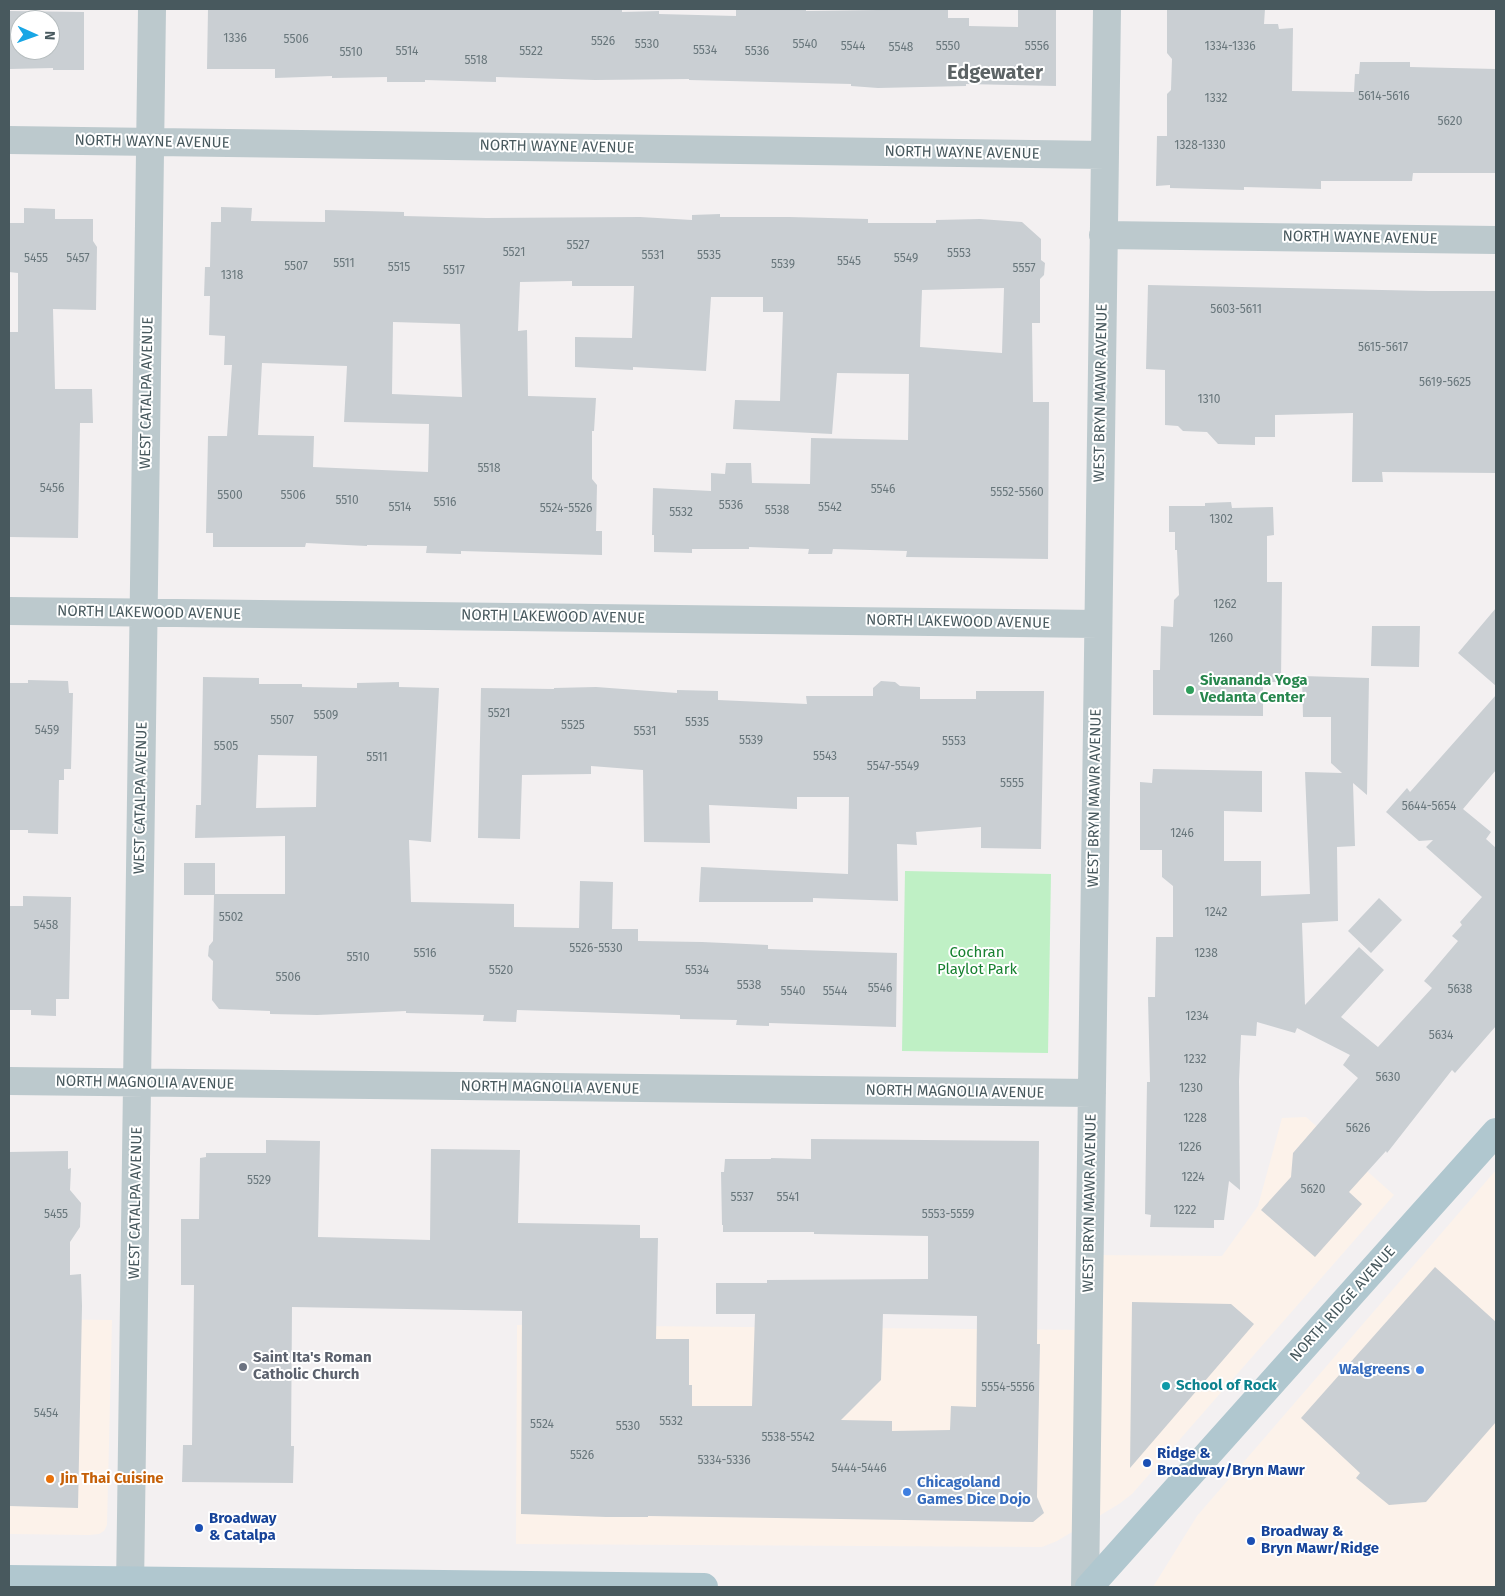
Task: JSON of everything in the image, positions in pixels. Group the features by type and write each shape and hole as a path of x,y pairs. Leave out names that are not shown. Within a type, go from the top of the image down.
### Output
{"main road":[{"name":"NORTH RIDGE AVENUE","path":"1089,1587 1496,1132"},
{"path":"9,1579 130,1584 704,1587"}],"street":[{"name":"WEST CATALPA AVENUE","path":"130,1584 152,9"},
{"name":"WEST BRYN MAWR AVENUE","path":"1085,1587 1107,9"},
{"name":"NORTH WAYNE AVENUE","path":"9,140 1105,155"},
{"name":"NORTH WAYNE AVENUE","path":"1104,235 1496,240"},
{"name":"NORTH LAKEWOOD AVENUE","path":"9,611 1098,624"},
{"name":"NORTH MAGNOLIA AVENUE","path":"9,1081 1092,1093"}],"shaded area":[{"path":"1306,1117 1394,1195 1132,1494 1119,1504 1057,1541 1042,1547 516,1544 517,1325 1088,1330 1089,1255 1222,1256 1258,1206 1282,1118"},
{"path":"1496,1170 1496,1587 1153,1587 1197,1516"},
{"path":"9,1319 112,1320 107,1525 104,1531 99,1534 9,1534"}],"green space":[{"name":"Cochran Playlot Park","path":"905,871 1051,874 1048,1053 902,1051"}],"building":[{"path":"208,9 622,9 622,12 659,11 659,14 736,16 736,9 806,9 806,11 948,9 948,18 969,18 969,26 1018,27 1018,9 1056,9 1056,86 966,84 966,86 878,88 851,86 851,84 689,79 595,80 496,77 496,82 425,80 425,82 387,82 387,77 275,78 275,69 207,69"},
{"path":"1167,9 1265,9 1264,24 1278,24 1279,29 1293,28 1292,91 1354,92 1355,74 1359,74 1360,62 1410,62 1410,67 1496,69 1496,173 1413,173 1412,181 1321,181 1321,189 1244,187 1244,190 1170,188 1170,185 1156,186 1157,136 1167,136 1167,94 1171,90 1172,59 1167,53"},
{"path":"9,11 10,60 60,60 60,12 84,12 84,70 53,70 53,68 9,69"},
{"path":"221,207 252,208 251,221 325,222 325,210 404,212 404,216 486,218 640,217 692,220 692,215 720,214 720,217 868,219 868,223 936,223 936,220 980,219 1022,222 1041,239 1041,260 1045,263 1044,275 1040,279 1040,323 1032,323 1033,402 1049,402 1048,559 906,557 907,551 833,549 832,554 808,554 809,549 749,547 749,549 692,549 692,553 654,552 654,535 652,535 653,488 711,491 711,473 725,474 726,463 751,463 752,483 810,484 811,438 908,440 909,374 837,373 832,434 733,429 735,400 780,401 783,312 763,312 763,297 711,297 706,371 633,367 633,370 575,367 575,337 632,338 634,286 572,286 572,281 520,282 518,331 527,330 528,396 596,398 594,431 592,431 592,479 597,485 596,531 602,531 602,555 461,551 461,554 426,553 427,546 306,543 305,547 213,547 213,533 206,533 208,436 227,436 232,365 224,365 225,336 209,335 210,296 204,296 205,267 210,267 211,222 221,222","holes":["1004,288 1002,353 920,347 922,290","393,322 460,324 462,397 392,394","262,363 347,366 344,422 429,424 428,472 313,467 314,436 258,435"]},
{"path":"24,208 55,209 55,219 93,219 93,241 97,247 96,310 53,309 55,389 92,389 93,423 80,423 78,538 9,537 9,332 18,332 18,273 9,272 9,223 24,223"},
{"path":"1148,285 1496,291 1496,473 1382,472 1383,482 1352,482 1353,413 1275,415 1275,437 1255,437 1255,445 1218,444 1207,432 1183,431 1178,426 1165,425 1165,370 1146,369"},
{"path":"1231,502 1232,508 1273,507 1274,535 1267,536 1267,582 1282,582 1281,682 1263,682 1263,716 1153,715 1153,670 1160,670 1161,626 1173,627 1174,600 1179,595 1175,532 1169,532 1169,506 1205,506 1205,503"},
{"path":"1496,608 1496,686 1458,653"},
{"path":"1372,626 1420,626 1419,667 1371,666"},
{"path":"1302,676 1369,678 1367,795 1353,783 1355,846 1337,847 1338,921 1302,923 1305,1005 1359,947 1384,970 1341,1017 1378,1047 1432,988 1424,981 1458,941 1452,936 1462,925 1460,922 1482,897 1426,847 1433,840 1419,841 1386,812 1407,788 1410,792 1496,695 1496,770 1463,809 1491,832 1486,839 1496,848 1496,1026 1455,1073 1452,1070 1387,1153 1386,1151 1349,1192 1362,1204 1315,1257 1261,1210 1291,1177 1293,1153 1358,1078 1343,1065 1350,1055 1297,1028 1295,1033 1257,1022 1256,1036 1241,1035 1239,1081 1240,1190 1229,1181 1224,1220 1214,1220 1214,1228 1150,1227 1151,1215 1145,1214 1147,1082 1150,1082 1148,997 1155,997 1156,937 1173,937 1173,886 1162,877 1162,850 1140,850 1140,782 1152,783 1153,769 1262,771 1262,812 1224,811 1224,861 1261,861 1261,896 1310,894 1305,772 1342,773 1331,763 1331,717 1303,717"},
{"path":"203,677 259,678 259,684 302,684 302,687 357,688 357,683 399,682 399,687 439,688 431,842 409,840 411,902 514,904 514,927 579,928 580,881 613,882 612,929 638,929 638,941 768,945 768,949 897,953 896,1027 769,1023 769,1026 736,1025 737,1020 680,1019 680,1015 517,1010 516,1022 483,1021 484,1015 406,1013 406,1011 317,1015 270,1014 270,1011 219,1009 212,1000 213,961 208,956 209,946 213,941 214,895 184,895 184,863 215,863 215,894 285,894 285,836 195,838 196,805 201,805","holes":["258,755 317,756 316,807 256,808"]},
{"path":"28,680 68,681 69,693 73,693 71,769 64,769 64,780 59,780 58,834 28,833 28,830 9,830 9,683 28,683"},
{"path":"881,681 895,682 900,686 920,687 920,699 976,699 976,691 1044,691 1041,849 981,848 981,827 916,832 917,845 897,844 898,901 813,898 813,902 699,902 701,867 848,874 849,797 797,797 797,809 709,805 710,843 644,842 643,770 591,766 591,774 522,775 520,839 478,838 481,688 554,689 596,687 677,693 677,690 718,691 718,700 807,704 806,696 873,696 873,688"},
{"path":"23,896 71,897 69,999 56,999 56,1016 31,1015 31,1010 9,1010 9,906 23,906"},
{"path":"1379,898 1402,920 1371,953 1348,931"},
{"path":"811,1139 1039,1141 1037,1344 1040,1344 1037,1497 1044,1513 1033,1522 606,1517 521,1514 522,1311 292,1307 291,1446 294,1446 293,1483 182,1482 183,1445 192,1445 194,1285 181,1285 181,1219 199,1219 200,1158 206,1157 206,1153 266,1153 266,1140 320,1141 318,1237 430,1240 431,1149 520,1150 518,1223 640,1225 640,1238 658,1238 656,1339 689,1339 689,1385 692,1385 692,1406 752,1406 755,1314 716,1314 716,1283 767,1283 767,1280 928,1279 928,1236 814,1234 814,1232 723,1232 721,1172 724,1172 725,1159 811,1159","holes":["883,1314 977,1316 976,1407 951,1406 950,1430 892,1431 892,1421 841,1420 881,1380"]},
{"path":"68,1151 68,1169 71,1168 70,1190 81,1203 80,1227 70,1242 70,1275 81,1274 82,1306 78,1508 9,1506 9,1152"},
{"name":"Walgreens","path":"1435,1267 1496,1322 1496,1422 1426,1502 1389,1505 1356,1478 1360,1473 1301,1418"},
{"name":"School of Rock","path":"1132,1302 1231,1304 1254,1324 1130,1468"}],"place":[{"name":"Sivananda Yoga Vedanta Center","path":"1190,690"},
{"name":"Saint Ita's Roman Catholic Church","path":"243,1367"},
{"name":"Walgreens","path":"1420,1370"},
{"name":"School of Rock","path":"1166,1386"},
{"name":"Ridge & Broadway/Bryn Mawr","path":"1147,1463"},
{"name":"Jin Thai Cuisine","path":"50,1479"},
{"name":"Chicagoland Games Dice Dojo","path":"907,1492"},
{"name":"Broadway & Catalpa","path":"199,1528"},
{"name":"Broadway & Bryn Mawr/Ridge","path":"1251,1541"}],"district":[{"name":"Edgewater","path":"995,73"}]}
